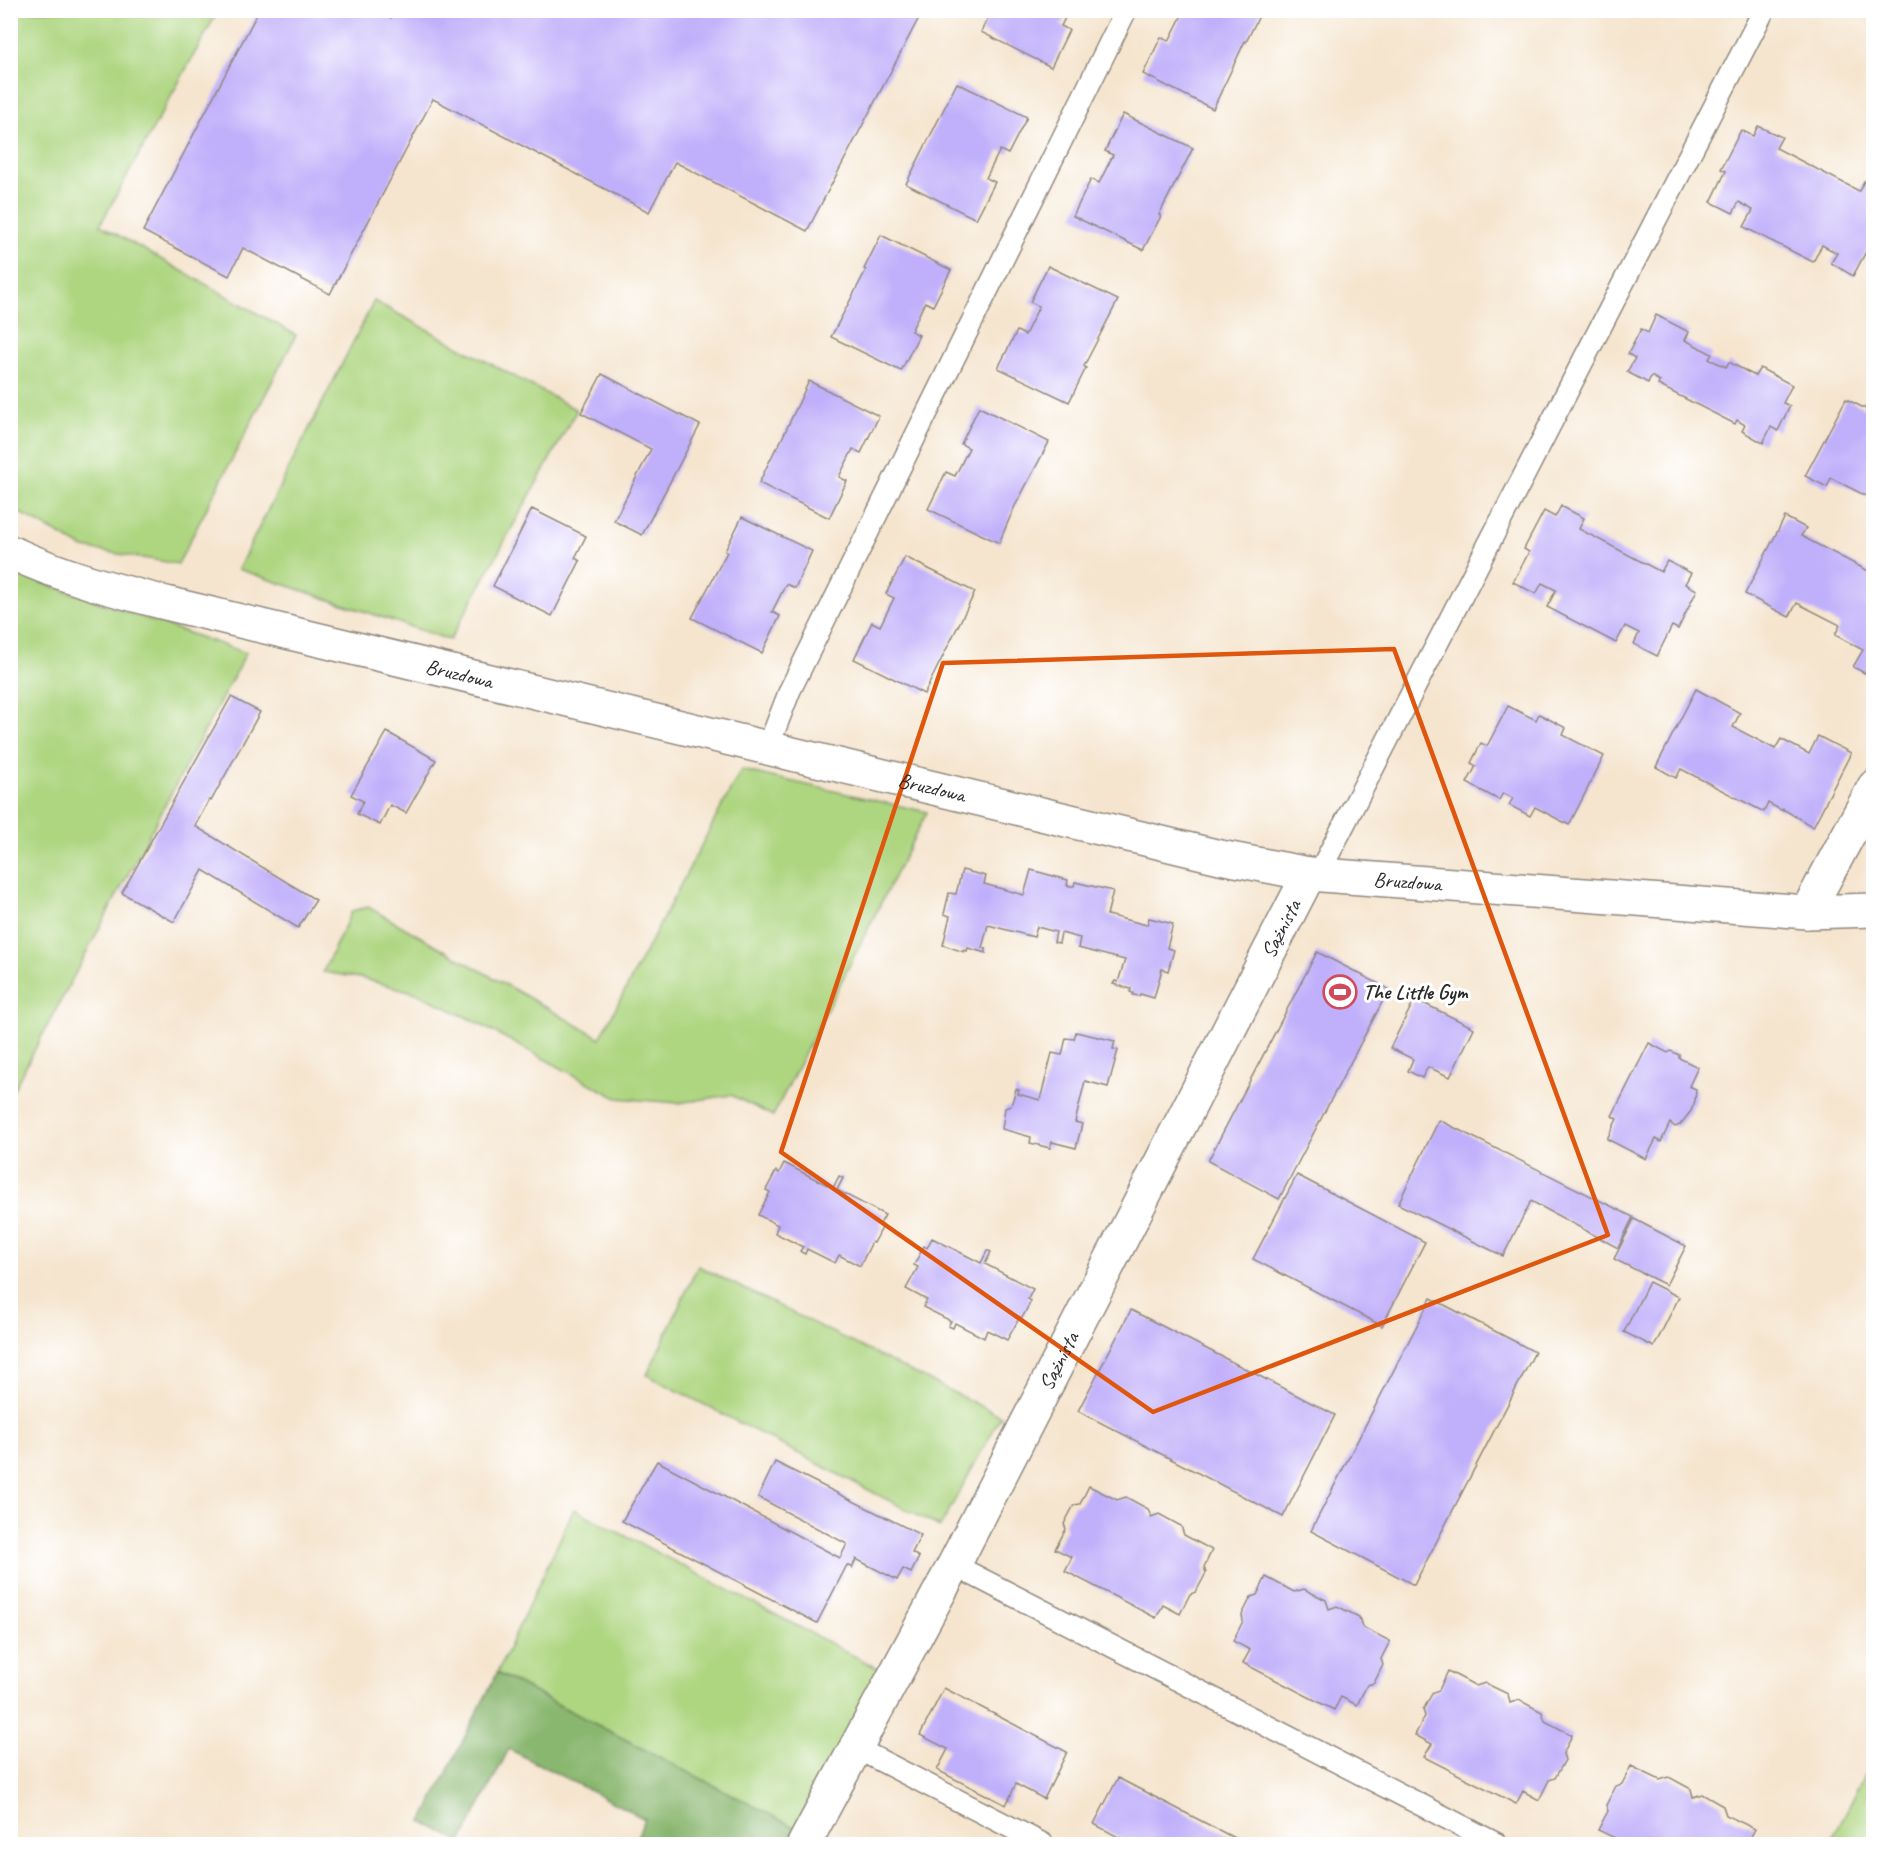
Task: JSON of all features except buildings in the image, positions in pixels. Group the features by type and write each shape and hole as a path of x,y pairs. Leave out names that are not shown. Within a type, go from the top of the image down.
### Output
{"street":[{"name":"Bruzdowa","path":"10,552 94,585 1220,857 1314,875 1807,912 1874,910"},
{"path":"1807,912 1874,787"},
{"name":"Sążnista","path":"804,1845 954,1565 1314,875"}],"lane":[{"path":"768,747 790,690 1126,10"},
{"path":"1314,875 1764,10"},
{"path":"954,1565 1497,1845"},
{"path":"856,1748 1044,1845"}],"highlighted area":[{"path":"1394,649 1608,1235 1153,1412 781,1152 943,663"}],"green space":[{"path":"10,11 218,11 100,225 296,335 178,564 84,548 11,508"},
{"path":"374,301 577,410 450,640 238,569"},
{"path":"11,572 246,653 11,1094"},
{"path":"741,770 927,812 773,1116 731,1095 678,1103 617,1098 417,993 360,978 323,972 352,911 368,907 600,1038"},
{"path":"698,1266 1001,1416 940,1527 647,1375"},
{"path":"574,1509 885,1672 800,1830 497,1673"},
{"path":"497,1673 800,1830 792,1844 646,1844 636,1839 645,1819 509,1749 461,1842 422,1822"},
{"path":"1873,1760 1873,1844 1829,1844 1834,1835"}],"place":[{"name":"The Little Gym","path":"1340,992"}]}
